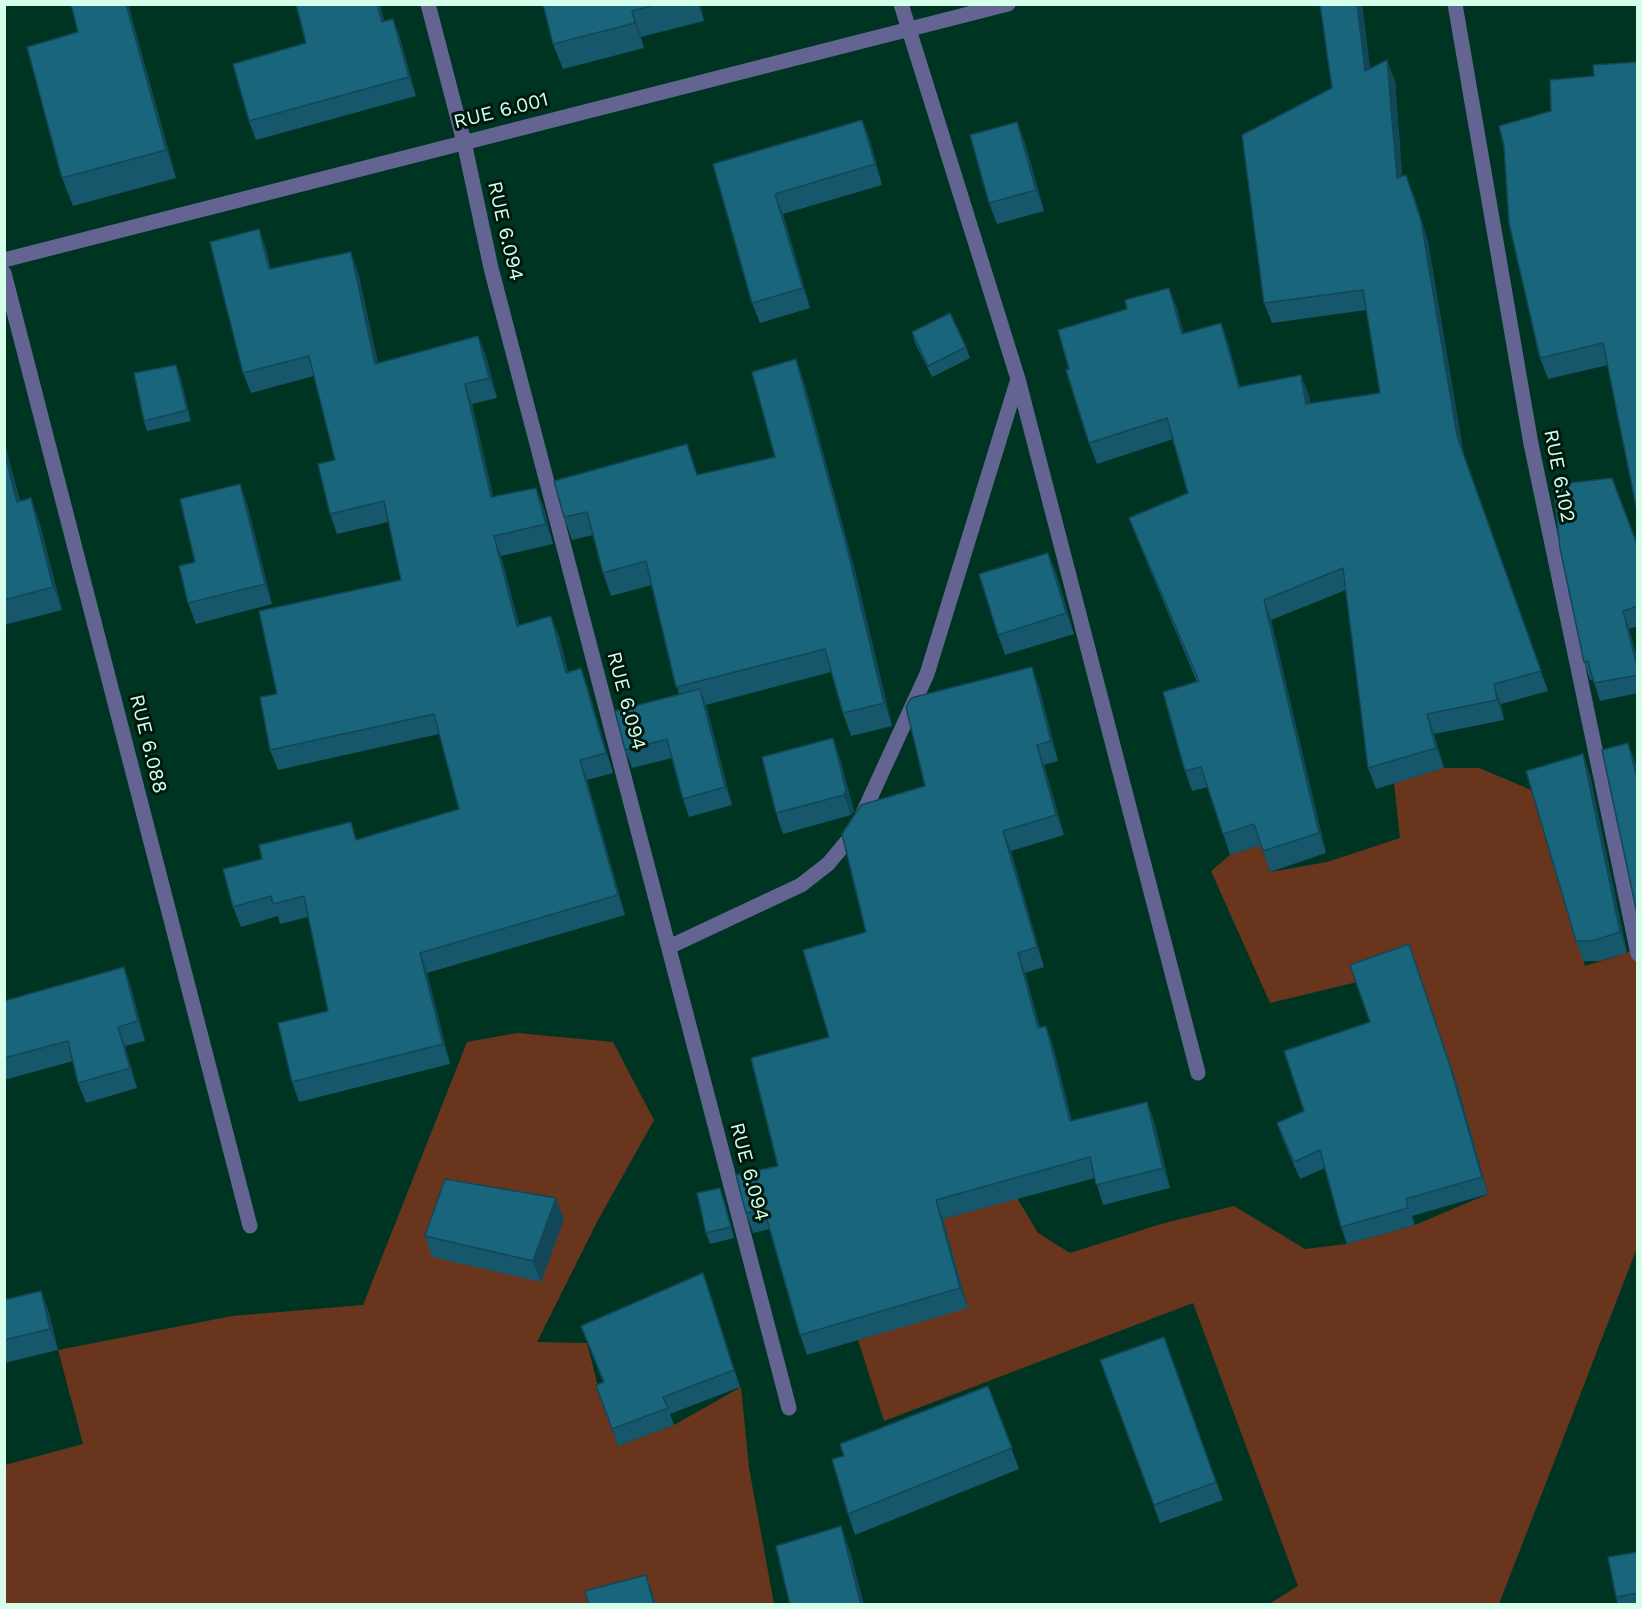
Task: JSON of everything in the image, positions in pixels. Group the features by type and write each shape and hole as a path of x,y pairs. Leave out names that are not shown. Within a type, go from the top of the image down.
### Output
{"street":[{"name":"RUE 6.094","path":"428,4 464,142 491,268 789,1408"},
{"path":"901,4 1018,379 1198,1073"},
{"name":"RUE 6.001","path":"4,260 1008,4"},
{"name":"RUE 6.102","path":"1455,4 1531,444 1638,954"},
{"name":"RUE 6.088","path":"4,273 250,1226"},
{"path":"669,947 801,885 828,864 854,833 927,674 1018,379"}],"shaded area":[{"path":"1444,768 1479,768 1534,791 1585,966 1627,953 1637,944 1637,1248 1499,1604 1269,1604 1298,1586 1193,1303 884,1421 858,1340 830,1316 893,1233 1017,1198 1038,1233 1070,1253 1161,1224 1234,1206 1305,1249 1347,1244 1415,1225 1488,1194 1461,1099 1415,962 1357,982 1270,1003 1211,871 1230,855 1261,845 1270,872 1327,862 1400,838 1394,783"},
{"path":"517,1033 613,1042 654,1120 598,1220 537,1342 587,1343 602,1402 618,1446 674,1425 741,1387 749,1468 774,1604 5,1604 5,1465 83,1444 58,1350 232,1316 363,1305 467,1042"}],"building":[{"path":"71,4 126,4 166,150 62,178 27,47 78,32"},
{"path":"296,4 377,4 382,22 393,19 409,77 249,121 233,64 306,43"},
{"path":"543,4 659,4 632,11 635,23 553,44"},
{"path":"1320,4 1357,4 1365,71 1387,60 1397,178 1406,175 1421,221 1457,436 1541,671 1494,684 1497,700 1427,714 1436,748 1368,768 1343,568 1264,600 1319,833 1263,851 1254,824 1223,834 1201,767 1185,771 1163,692 1199,681 1129,518 1188,493 1167,418 1089,443 1066,370 1069,369 1058,330 1127,309 1125,300 1169,288 1182,334 1221,323 1239,387 1301,375 1306,404 1380,393 1363,290 1264,303 1242,135 1332,88"},
{"path":"1638,62 1638,505 1636,506 1603,343 1540,358 1509,223 1504,146 1499,126 1551,111 1550,80 1594,76 1593,65"},
{"path":"862,120 875,164 775,194 803,288 752,303 713,164"},
{"path":"1017,122 1036,190 989,203 970,135"},
{"path":"259,229 269,269 351,252 375,364 478,336 489,378 465,384 491,497 536,488 546,524 494,536 517,626 551,616 566,673 581,668 606,753 580,760 618,895 420,953 443,1044 292,1082 278,1023 328,1011 304,896 273,904 271,896 233,907 223,869 262,859 259,845 351,822 356,840 459,809 434,714 270,750 260,697 277,694 259,611 401,580 384,501 330,514 318,464 335,460 309,356 243,373 210,242"},
{"path":"950,313 966,347 928,366 912,332"},
{"path":"796,359 847,548 884,703 843,713 825,649 676,687 646,561 603,573 587,512 564,517 554,481 687,444 697,475 775,457 752,372"},
{"path":"176,365 187,410 144,421 134,373"},
{"path":"4,451 17,502 31,498 53,587 4,600"},
{"path":"1612,478 1638,547 1638,606 1623,611 1638,675 1594,683 1588,661 1584,662 1560,548 1553,485"},
{"path":"240,484 265,584 188,603 179,566 195,562 180,499"},
{"path":"1048,553 1066,613 998,635 979,574"},
{"path":"1032,667 1051,741 1037,745 1056,815 1003,831 1037,947 1018,953 1038,1028 1046,1026 1070,1121 1147,1102 1163,1168 1096,1185 1090,1157 936,1200 960,1288 800,1335 764,1209 746,1213 736,1175 778,1166 751,1058 829,1037 803,950 866,932 842,834 861,805 925,786 906,707 911,698"},
{"path":"700,689 725,787 683,799 667,739 625,750 615,711"},
{"path":"833,738 846,790 844,795 776,813 762,757"},
{"path":"1628,743 1638,782 1638,918 1602,750"},
{"path":"1583,754 1620,932 1592,941 1576,941 1526,771"},
{"path":"1409,944 1450,1066 1482,1177 1406,1199 1408,1208 1341,1227 1320,1150 1294,1162 1277,1123 1304,1111 1284,1051 1370,1022 1350,965"},
{"path":"124,967 138,1021 118,1027 130,1068 78,1083 68,1041 4,1058 4,1001"},
{"path":"445,1179 556,1198 533,1261 425,1236"},
{"path":"720,1188 731,1227 706,1233 697,1193"},
{"path":"703,1273 734,1370 663,1397 668,1408 612,1429 596,1385 604,1382 581,1326"},
{"path":"41,1291 50,1329 4,1340 4,1300"},
{"path":"1164,1337 1216,1482 1154,1505 1100,1360"},
{"path":"988,1386 1012,1448 848,1514 832,1459 844,1456 840,1444"},
{"path":"841,1526 861,1605 790,1605 776,1546"},
{"path":"1638,1552 1638,1593 1616,1597 1608,1557"},
{"path":"646,1575 654,1605 589,1605 585,1591"}]}
